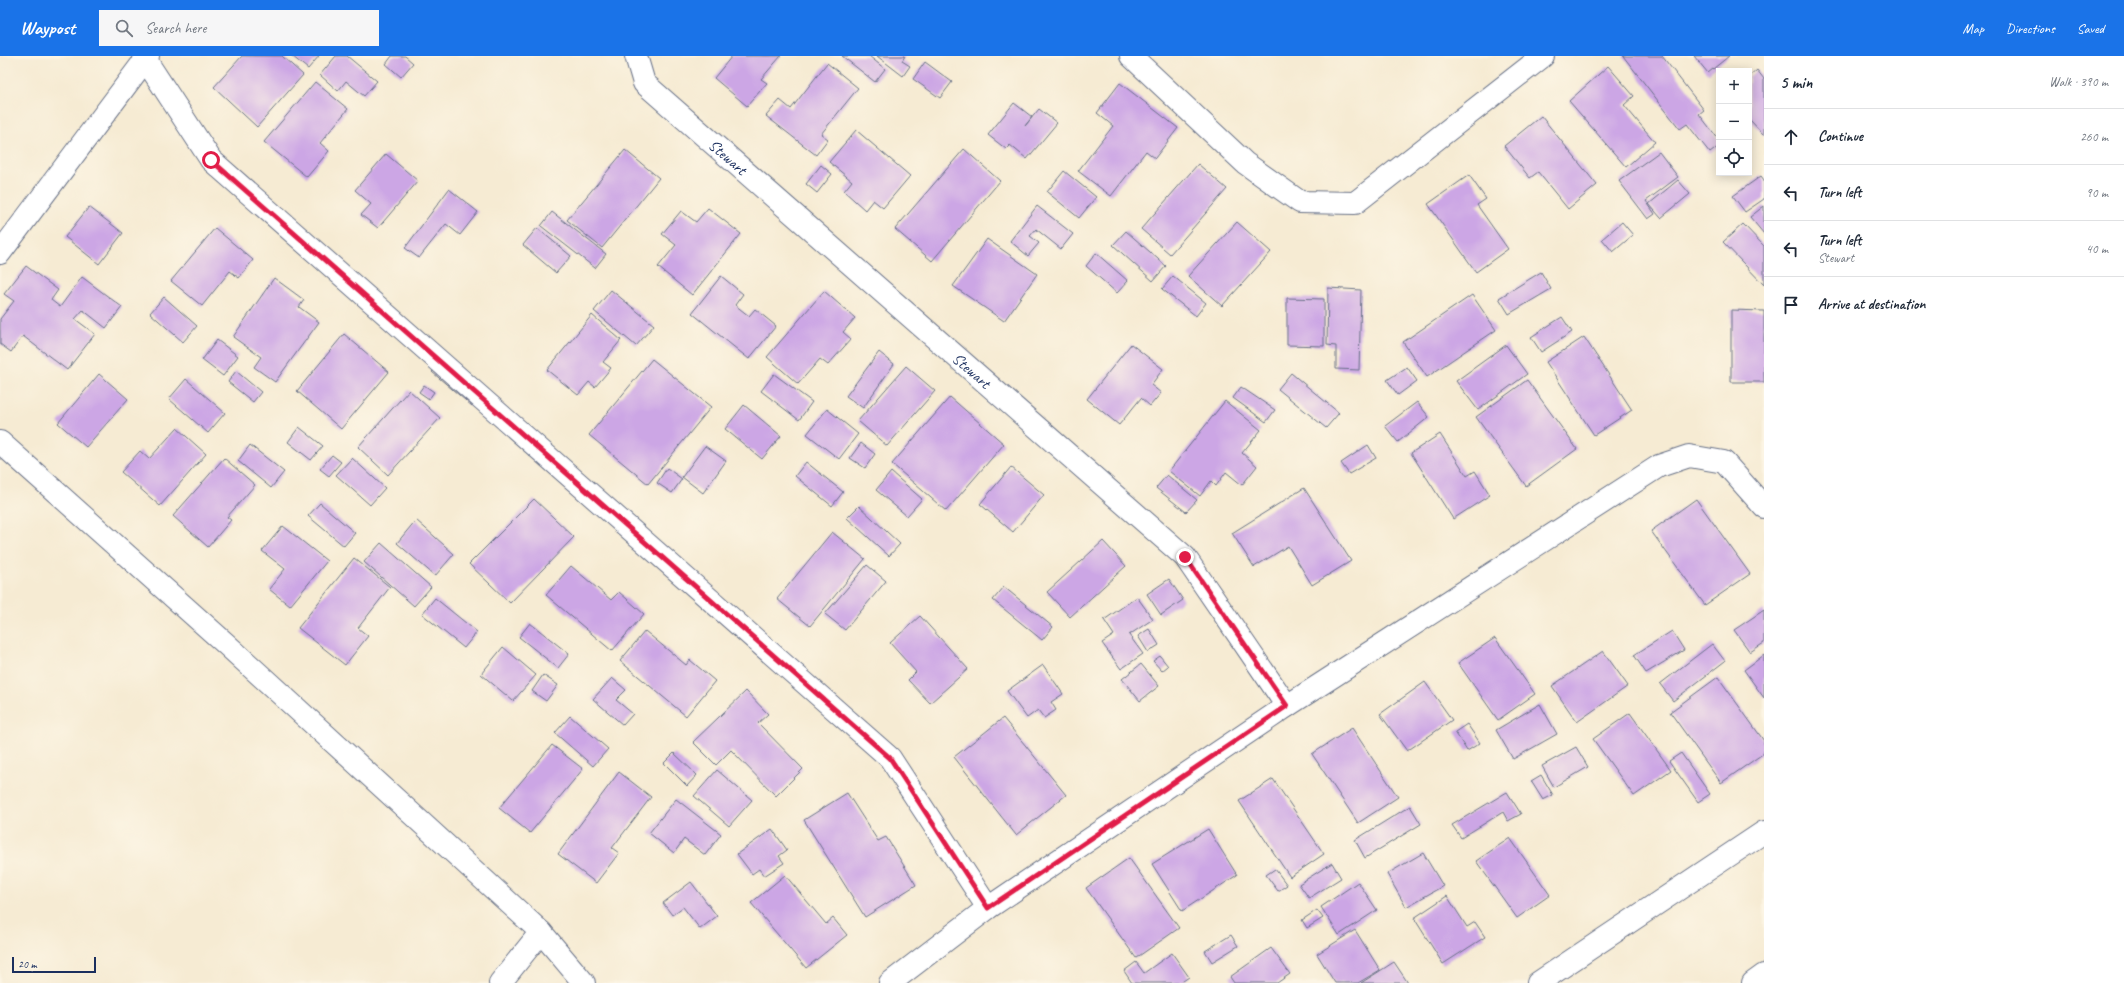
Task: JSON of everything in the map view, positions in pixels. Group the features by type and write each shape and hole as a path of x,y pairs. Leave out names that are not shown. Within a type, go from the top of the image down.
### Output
{"main road":[{"name":"Stewart","path":"636,56 644,83 1185,557 1287,706"},
{"path":"1130,56 1245,164 1300,202 1355,203 1543,56"},
{"path":"0,253 146,58 211,160 890,758 988,908"},
{"path":"0,442 232,649 541,932 584,983"},
{"path":"890,983 988,908 1287,706 1659,466 1689,456 1724,462 1764,508"},
{"path":"1538,983 1764,832"},
{"path":"500,983 541,932"},
{"path":"1753,983 1764,975"}],"building":[{"path":"242,56 282,56 303,75 257,127 214,87"},
{"path":"292,56 319,56 308,69"},
{"path":"336,56 347,56 377,81 364,96 346,81 338,91 320,75"},
{"path":"392,56 405,56 413,63 401,77 386,64"},
{"path":"732,56 781,56 761,79 767,83 747,106 714,78"},
{"path":"842,56 869,56 885,69 875,82"},
{"path":"877,56 905,56 902,61 910,66 903,76"},
{"path":"1623,56 1662,56 1704,110 1699,114 1716,136 1716,148 1710,153 1687,124 1680,129"},
{"path":"1694,56 1729,56 1708,73"},
{"path":"925,62 952,82 940,98 913,79"},
{"path":"827,63 858,88 821,134 828,139 816,155 766,116 780,100 791,109"},
{"path":"1608,66 1634,96 1624,105 1655,142 1626,167 1569,101"},
{"path":"1757,70 1764,79 1764,135 1752,122 1752,74"},
{"path":"315,82 348,109 320,143 329,151 307,177 264,142"},
{"path":"1120,83 1178,128 1155,158 1146,151 1111,196 1078,171 1113,126 1097,113"},
{"path":"1014,103 1032,117 1025,126 1039,109 1057,123 1027,159 1010,145 1006,149 988,135"},
{"path":"1541,116 1597,185 1568,209 1538,172 1530,178 1504,146"},
{"path":"856,130 910,176 883,208 873,200 865,210 844,191 852,181 829,162"},
{"path":"964,149 1000,181 932,261 895,229"},
{"path":"625,150 659,178 602,248 567,220"},
{"path":"1659,152 1678,177 1646,201 1655,214 1648,219 1619,181"},
{"path":"386,154 418,181 378,228 361,215 371,204 355,190"},
{"path":"1198,164 1227,189 1170,254 1141,229"},
{"path":"821,165 832,174 817,193 806,184"},
{"path":"1064,171 1096,197 1079,218 1047,192"},
{"path":"1469,175 1486,199 1477,205 1508,249 1476,272 1428,204"},
{"path":"1761,176 1764,180 1764,199 1745,212 1733,196"},
{"path":"1678,180 1690,194 1661,218 1649,204"},
{"path":"449,189 478,212 460,235 446,224 419,258 405,248"},
{"path":"1037,206 1073,234 1061,249 1036,229 1030,236 1039,243 1028,256 1010,241"},
{"path":"1764,206 1764,234 1750,217"},
{"path":"89,207 123,233 99,264 65,237"},
{"path":"708,208 741,234 692,295 658,267 676,245 662,234 681,211 696,222"},
{"path":"552,212 606,254 595,268 541,226"},
{"path":"1237,222 1271,252 1222,306 1188,276"},
{"path":"1622,222 1633,235 1613,252 1602,239"},
{"path":"1743,224 1764,246 1764,285 1723,242"},
{"path":"215,228 253,260 239,278 230,271 202,306 171,281"},
{"path":"537,228 571,256 556,273 523,245"},
{"path":"1126,231 1166,266 1153,281 1113,245"},
{"path":"987,239 1037,274 1004,321 953,286"},
{"path":"1096,253 1128,281 1117,293 1086,266"},
{"path":"26,266 58,290 51,300 60,307 82,277 122,307 106,328 83,310 75,319 95,334 67,370 23,336 11,352 0,344 0,319 14,301 4,294"},
{"path":"1541,272 1551,289 1509,314 1499,298"},
{"path":"721,276 743,294 735,305 749,316 755,309 776,326 749,359 692,313"},
{"path":"1173,276 1206,303 1196,316 1162,289"},
{"path":"274,278 304,300 299,307 319,322 275,382 254,367 261,357 233,337"},
{"path":"1328,288 1361,290 1359,370 1336,369 1336,346 1327,345"},
{"path":"611,290 654,325 636,346 594,311"},
{"path":"824,291 855,318 843,332 851,339 828,365 820,359 798,384 767,357"},
{"path":"1472,295 1496,330 1427,377 1403,342"},
{"path":"164,297 197,326 183,342 150,313"},
{"path":"1287,298 1324,299 1324,346 1287,345"},
{"path":"1731,310 1764,311 1764,382 1731,382"},
{"path":"592,315 621,340 603,362 611,368 595,387 589,382 578,395 547,370"},
{"path":"1562,317 1572,332 1541,352 1531,337"},
{"path":"344,334 389,372 341,429 297,391"},
{"path":"1584,337 1632,410 1594,435 1546,362"},
{"path":"217,340 238,356 223,376 202,360"},
{"path":"1131,344 1163,369 1151,385 1161,393 1150,406 1141,398 1119,425 1087,399"},
{"path":"1506,345 1527,374 1478,410 1456,381"},
{"path":"879,352 894,364 863,408 846,396"},
{"path":"652,359 711,407 648,484 589,435"},
{"path":"439,365 479,399 472,406 432,372"},
{"path":"906,366 935,391 887,446 858,421"},
{"path":"1407,367 1417,381 1398,395 1387,380"},
{"path":"236,371 261,392 253,402 228,382"},
{"path":"1291,373 1339,413 1326,428 1278,389"},
{"path":"99,374 128,399 86,447 58,423"},
{"path":"774,374 812,402 799,420 761,391"},
{"path":"186,379 225,413 208,433 169,399"},
{"path":"1527,380 1577,449 1526,486 1476,417"},
{"path":"424,385 434,392 429,399 419,392"},
{"path":"1241,387 1275,410 1266,422 1233,398"},
{"path":"409,390 440,418 388,475 358,447"},
{"path":"950,397 1004,444 946,511 892,464"},
{"path":"1225,401 1261,430 1242,453 1257,466 1242,485 1226,472 1216,486 1211,481 1200,496 1169,471"},
{"path":"1417,402 1429,417 1398,442 1385,426"},
{"path":"744,405 781,436 762,459 725,429"},
{"path":"827,409 858,434 839,459 807,434"},
{"path":"299,427 323,446 311,460 288,442"},
{"path":"177,428 206,454 160,506 121,472 140,451 149,459"},
{"path":"1440,434 1467,476 1475,471 1490,495 1453,519 1411,453"},
{"path":"861,443 875,454 865,468 850,458"},
{"path":"250,445 284,472 271,488 238,461"},
{"path":"1368,445 1376,458 1349,474 1341,463"},
{"path":"705,446 726,461 703,493 682,477"},
{"path":"332,455 341,462 329,476 320,469"},
{"path":"224,458 255,485 227,517 231,520 208,547 173,516"},
{"path":"352,458 385,488 370,505 336,475"},
{"path":"806,462 843,492 832,506 795,476"},
{"path":"1011,467 1044,495 1013,532 980,504"},
{"path":"667,468 682,479 672,493 657,483"},
{"path":"891,472 922,499 907,516 876,490"},
{"path":"1167,475 1197,500 1186,512 1156,488"},
{"path":"1304,488 1351,561 1312,585 1288,546 1254,567 1232,533"},
{"path":"534,499 574,537 510,603 469,564"},
{"path":"1696,499 1750,574 1705,605 1651,531"},
{"path":"320,503 355,533 344,546 308,516"},
{"path":"859,506 900,544 889,556 847,518"},
{"path":"416,520 454,554 435,576 397,543"},
{"path":"283,526 327,561 290,606 269,589 285,569 262,551"},
{"path":"832,532 865,559 810,626 777,599"},
{"path":"1103,541 1126,566 1070,617 1047,592"},
{"path":"381,543 431,587 414,606 364,562"},
{"path":"354,558 390,587 358,628 368,636 345,665 298,628"},
{"path":"867,565 886,581 845,630 825,614"},
{"path":"571,566 611,600 619,592 644,614 612,651 546,595"},
{"path":"1169,579 1183,600 1161,615 1147,594"},
{"path":"1004,587 1053,627 1042,640 993,600"},
{"path":"1137,597 1153,619 1129,635 1143,654 1121,669 1102,643 1114,635 1104,620"},
{"path":"435,598 477,632 464,648 422,614"},
{"path":"1764,610 1764,643 1750,652 1734,630"},
{"path":"920,616 968,669 930,703 908,680 916,672 890,643"},
{"path":"530,623 569,654 558,668 519,637"},
{"path":"1149,629 1159,645 1148,652 1138,636"},
{"path":"645,631 686,665 690,660 715,681 686,716 620,661"},
{"path":"1672,631 1684,650 1646,673 1634,655"},
{"path":"1495,638 1535,694 1498,720 1458,663"},
{"path":"1712,644 1725,661 1673,701 1660,684"},
{"path":"503,647 536,675 513,701 481,674"},
{"path":"1603,651 1628,686 1577,722 1552,686"},
{"path":"1764,655 1764,698 1744,670"},
{"path":"1160,656 1168,666 1162,671 1153,661"},
{"path":"1141,664 1159,686 1140,701 1122,679"},
{"path":"1043,665 1063,694 1051,702 1056,710 1044,718 1038,710 1027,718 1007,691"},
{"path":"543,675 558,685 546,701 532,691"},
{"path":"1718,677 1764,741 1764,753 1721,783 1670,712"},
{"path":"612,678 626,690 616,700 633,714 623,725 593,699"},
{"path":"1425,682 1452,720 1407,751 1380,714"},
{"path":"746,691 768,714 758,723 803,769 776,796 731,750 716,765 693,742"},
{"path":"1540,704 1557,734 1513,759 1496,730"},
{"path":"1630,713 1671,770 1634,796 1593,739"},
{"path":"570,716 608,749 593,766 555,733"},
{"path":"1003,718 1066,795 1016,835 954,757"},
{"path":"1467,724 1480,743 1467,751 1455,732"},
{"path":"1352,728 1398,797 1358,823 1312,754"},
{"path":"552,745 583,769 530,833 499,808"},
{"path":"1576,747 1588,767 1554,787 1542,766"},
{"path":"674,753 697,775 687,786 664,763"},
{"path":"1681,753 1710,794 1698,802 1669,761"},
{"path":"717,770 752,800 729,826 694,796"},
{"path":"619,772 651,797 612,848 619,853 596,883 558,854"},
{"path":"1541,775 1553,795 1543,800 1531,781"},
{"path":"1273,779 1324,854 1290,877 1239,801"},
{"path":"1507,792 1521,814 1508,821 1503,812 1461,838 1452,825"},
{"path":"847,793 878,841 886,837 916,885 865,917 804,820"},
{"path":"676,799 721,834 705,855 684,839 674,853 649,833"},
{"path":"1410,806 1421,824 1365,858 1355,840"},
{"path":"772,829 787,850 779,856 784,863 764,876 759,869 752,874 737,854"},
{"path":"1208,829 1237,875 1182,911 1152,864"},
{"path":"1510,838 1550,895 1517,918 1476,861"},
{"path":"1423,853 1443,886 1406,907 1387,874"},
{"path":"1129,858 1179,928 1136,958 1086,888"},
{"path":"1332,863 1341,878 1309,898 1299,884"},
{"path":"1275,869 1287,885 1278,891 1266,875"},
{"path":"785,875 826,924 833,918 847,935 806,968 751,903"},
{"path":"691,882 717,916 700,929 683,907 672,915 663,903"},
{"path":"1358,882 1377,910 1339,935 1321,907"},
{"path":"1447,896 1467,927 1475,922 1485,937 1443,964 1414,918"},
{"path":"1317,910 1323,918 1307,928 1302,920"},
{"path":"1355,930 1380,970 1358,983 1335,983 1317,954"},
{"path":"1231,935 1238,946 1212,962 1205,951"},
{"path":"1271,948 1290,974 1277,983 1234,983 1230,977"},
{"path":"1172,953 1189,977 1180,983 1132,983 1124,971 1136,962 1144,973"},
{"path":"1394,962 1408,983 1361,983"}],"route":[{"path":"211,160 890,758 988,908 1287,706 1185,557"}]}
